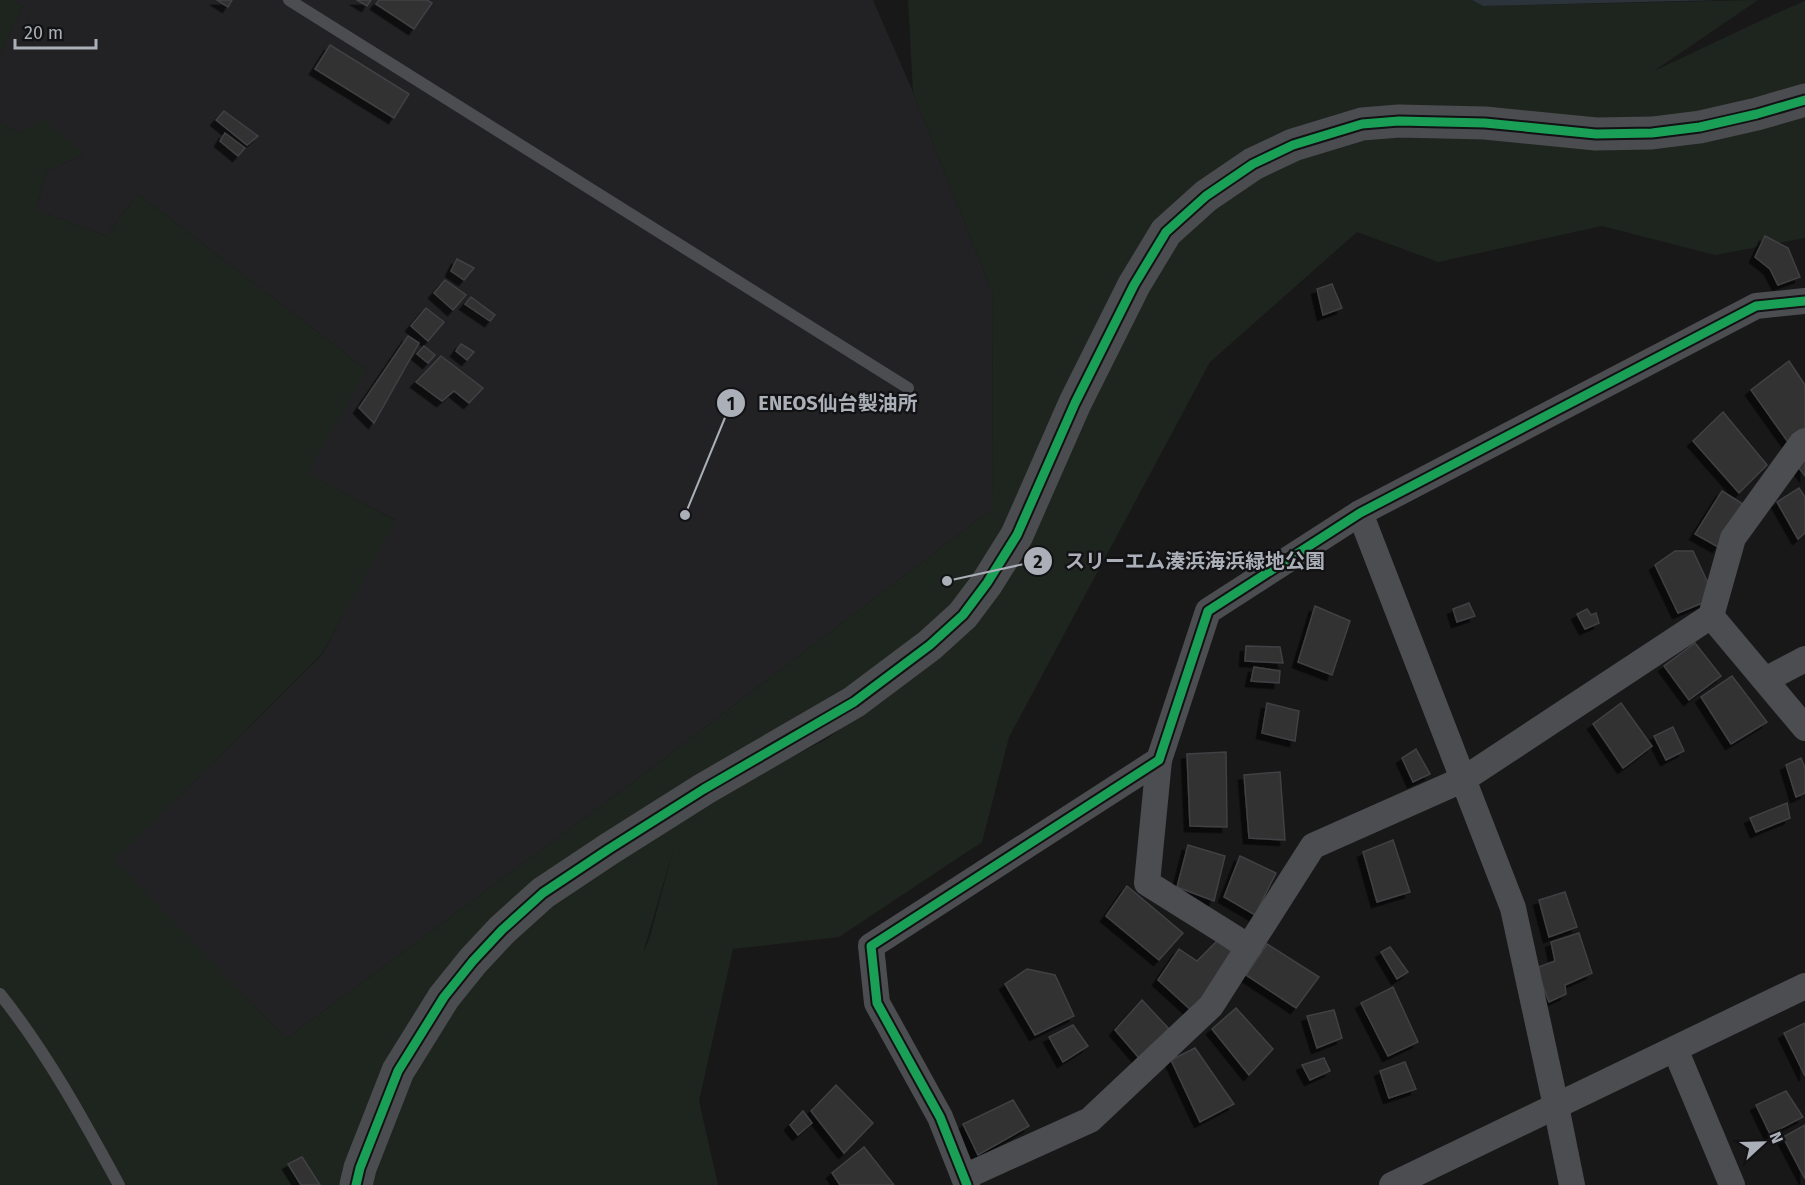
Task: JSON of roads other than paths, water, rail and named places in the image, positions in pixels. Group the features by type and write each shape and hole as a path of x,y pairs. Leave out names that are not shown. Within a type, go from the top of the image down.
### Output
{"street":[{"path":"363,1179 398,1071 444,997 502,930 543,893 609,849 704,789 854,702 930,645 963,615 987,583 1017,535 1076,403 1134,285 1166,232 1206,196 1253,164 1293,145 1362,124 1399,121 1485,123 1596,134 1652,133 1700,127 1805,100"},
{"path":"1248,947 1147,884 1159,760 1208,611 1360,513 1756,306 1805,301"},
{"path":"1159,760 871,946 877,1003 940,1117 966,1181 1090,1120 1211,1006 1313,846 1464,779 1711,616 1733,538 1805,441"},
{"path":"1360,513 1513,908 1572,1185"},
{"path":"1711,616 1805,728"},
{"path":"1765,680 1805,659"},
{"path":"1392,1185 1805,986"},
{"path":"1675,1049 1732,1185"}],"lane":[{"path":"289,0 908,388"},
{"path":"0,994 27,1028 87,1125 119,1185"}],"place":[{"name":"ENEOS仙台製油所","path":"685,515"},
{"name":"スリーエム湊浜海浜緑地公園","path":"947,581"}]}
